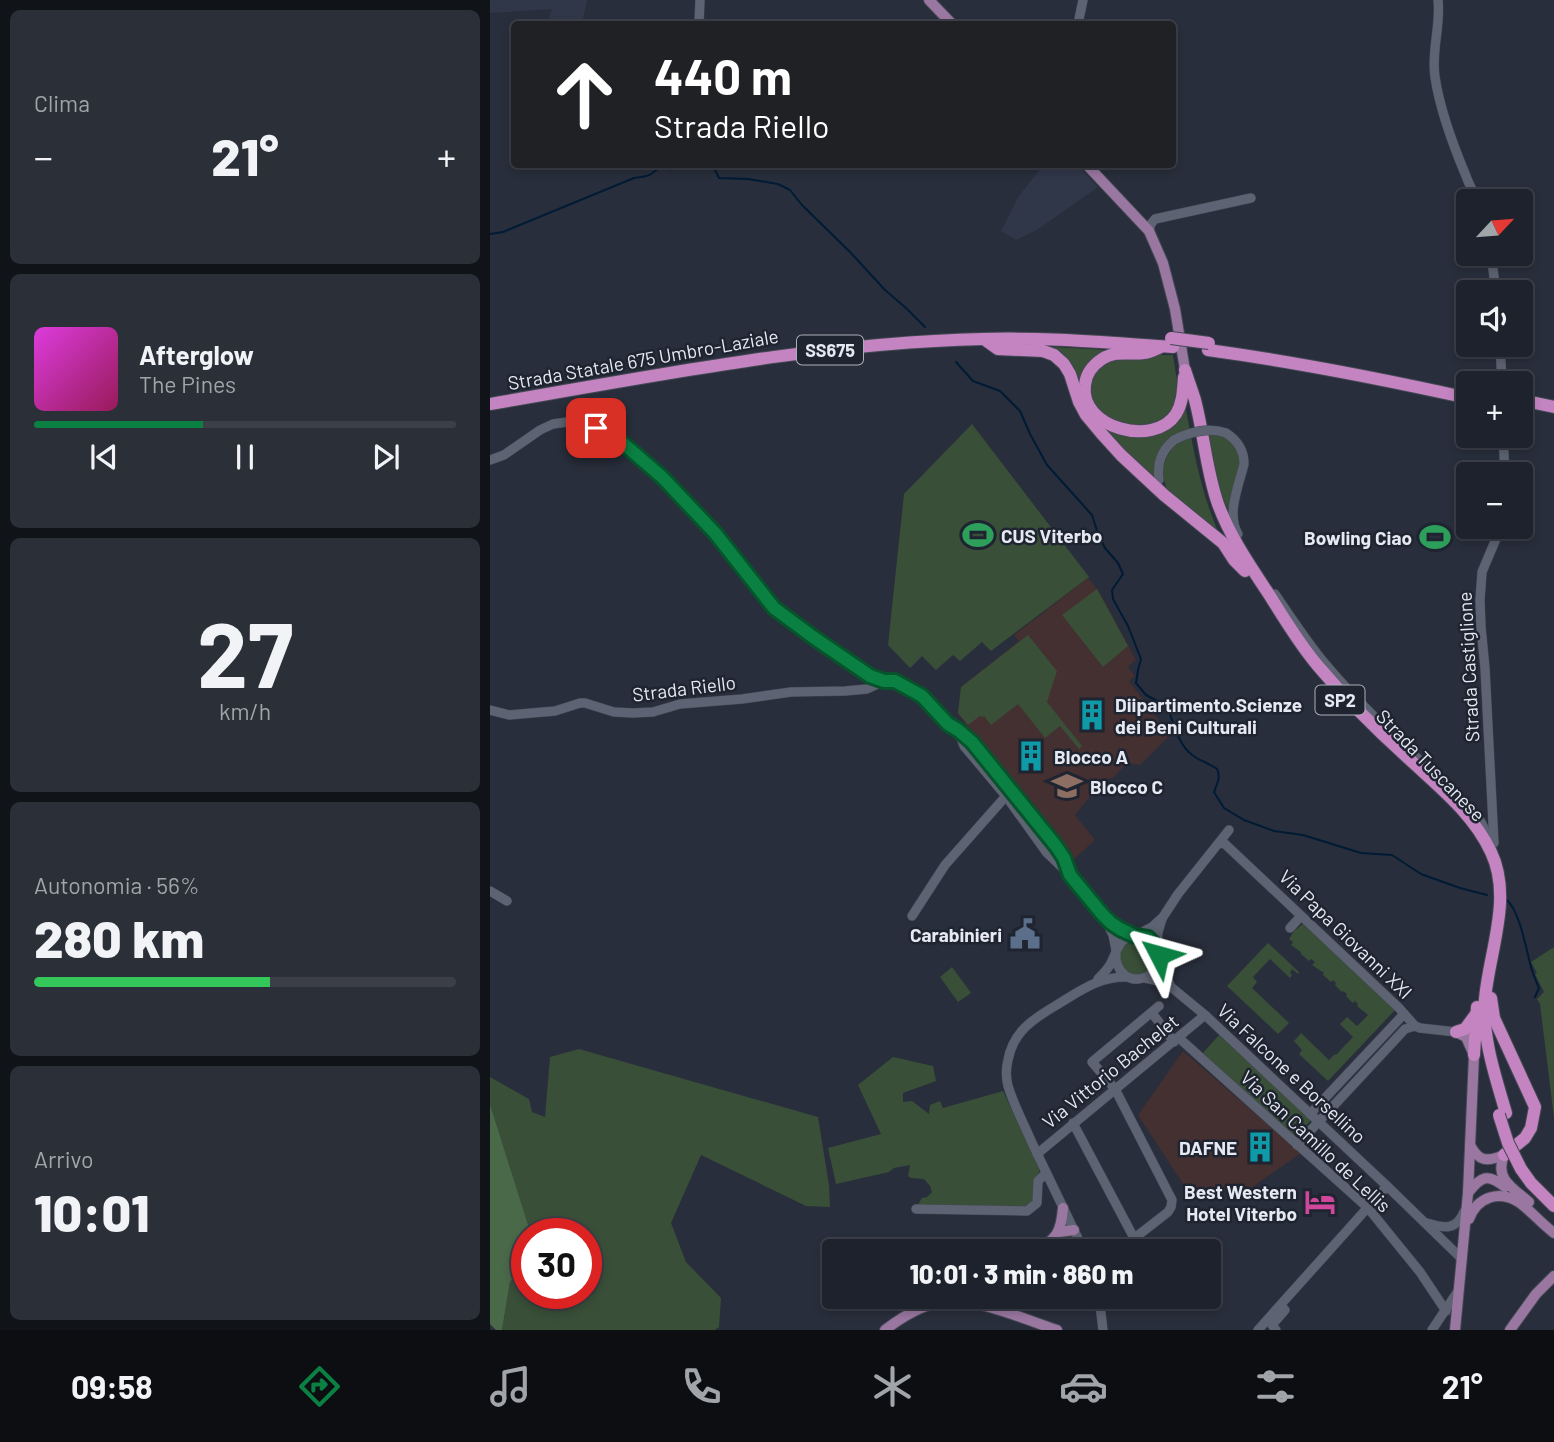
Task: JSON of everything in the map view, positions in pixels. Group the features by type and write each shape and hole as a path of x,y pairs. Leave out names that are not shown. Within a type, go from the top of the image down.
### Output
{"highway":[{"name":"Strada Statale 675 Umbro-Laziale","path":"490,396 736,354 888,336 1015,331 1091,333 1169,344"},
{"path":"984,339 998,349 1043,351 1054,355 1070,374 1086,415 1121,456 1223,543 1245,571"},
{"name":"Strada Statale 675 Umbro-Laziale","path":"490,404 797,353 984,339 1209,346 1328,360 1456,387"},
{"path":"1169,344 1146,354 1121,352 1109,355 1093,366 1086,377 1084,389 1087,405 1102,421 1149,432 1162,427 1179,409 1185,370"},
{"name":"Strada Statale 675 Umbro-Laziale","path":"1209,346 1456,395"},
{"name":"Strada Tuscanese","path":"1185,370 1195,401 1209,473 1227,525 1298,640 1317,665 1389,741 1459,805 1492,848 1500,902 1493,956"},
{"name":"Strada Tuscanese","path":"1185,370 1189,407 1205,487 1217,518 1245,571 1295,650 1314,674 1467,825 1480,845 1489,866 1493,902 1476,1019"},
{"path":"1533,403 1554,407"},
{"path":"1533,412 1554,416"},
{"path":"1158,480 1164,495"},
{"path":"1215,493 1235,530"},
{"path":"1493,956 1491,1007 1494,1018 1535,1107 1531,1128 1525,1138 1504,1155"},
{"name":"SP2","path":"1493,956 1485,997 1485,1028 1502,1114"},
{"path":"1456,1032 1465,1029 1476,1019"},
{"name":"SP2","path":"1474,1055 1476,1019"},
{"name":"SP2","path":"1476,1019 1481,1052 1502,1114 1531,1184 1554,1206"},
{"name":"SP2","path":"1524,1166 1554,1197"}],"main road":[{"path":"929,0 950,21"},
{"name":"Strada Tuscanese","path":"1090,168 1149,231 1163,262 1175,309 1185,370"},
{"path":"1456,1032 1466,1037 1474,1055"},
{"name":"SP2","path":"1455,1330 1468,1192 1474,1055"},
{"path":"1470,1145 1484,1160 1504,1155"},
{"path":"1504,1155 1500,1172 1505,1181 1554,1231"},
{"path":"1468,1192 1482,1178 1496,1180 1554,1231"},
{"path":"1465,1230 1472,1211 1484,1199 1499,1196 1519,1202"},
{"path":"1062,1237 1063,1208"},
{"path":"1058,1239 1074,1230"},
{"path":"1510,1330 1536,1294 1554,1277"},
{"path":"885,1330 922,1309"},
{"path":"990,1309 1056,1330"},
{"path":"1006,1309 1013,1315"}],"street":[{"path":"699,21 700,0"},
{"path":"1079,21 1083,0"},
{"path":"1437,0 1439,12 1433,50 1435,77 1457,153 1472,189"},
{"path":"1149,231 1155,219 1251,198"},
{"path":"490,460 504,455 540,430 567,422 596,428 625,445 662,477 715,533 774,608 870,676 895,681 922,696 948,724 972,742 1056,846 1070,875"},
{"path":"1158,480 1160,458 1174,440 1207,430 1226,433 1237,442 1244,458 1233,513 1235,530"},
{"name":"Strada Tuscanese","path":"1235,530 1307,642 1376,718 1474,813 1485,828 1492,848"},
{"name":"Strada Castiglione","path":"1492,848 1493,809 1480,600 1482,572 1496,539"},
{"name":"Strada Riello","path":"490,710 509,715 555,711 580,703 614,712 653,712 680,704 791,692 867,689 885,681"},
{"path":"958,730 964,746 1006,796 1047,853 1070,875 1102,914 1120,929 1148,938 1157,950"},
{"path":"912,916 945,865 1006,796"},
{"path":"1474,813 1484,815 1493,809"},
{"path":"1094,983 1107,970 1124,940 1152,927 1163,917 1229,830"},
{"name":"Via Papa Giovanni XXI","path":"1220,842 1399,1007 1415,1026 1456,1032"},
{"path":"490,891 507,901"},
{"path":"1102,914 1111,930 1117,965 1123,974 1134,979 1145,978 1154,971 1158,961 1158,932 1163,917"},
{"path":"1290,928 1301,916"},
{"name":"Via Falcone e Borsellino","path":"1158,961 1171,987"},
{"path":"1078,1239 1008,1085 1006,1074 1009,1053 1020,1031 1031,1020 1094,983 1112,977 1128,977"},
{"name":"Via Falcone e Borsellino","path":"1145,978 1171,987 1205,1015 1462,1259"},
{"name":"Via San Camillo de Lellis","path":"1115,1090 1092,1062 1155,1009 1177,1040 1368,1208 1420,1272 1443,1307"},
{"path":"1310,1114 1404,1014"},
{"name":"Via Vittorio Bachelet","path":"1037,1154 1205,1015"},
{"path":"1297,1145 1405,1029 1415,1026"},
{"path":"1374,1045 1382,1053"},
{"path":"1073,1123 1134,1238 1168,1212 1172,1200 1115,1090"},
{"path":"1328,1094 1337,1101"},
{"path":"916,1209 1027,1211 1037,1203 1038,1181 1046,1173"},
{"path":"1258,1330 1387,1186"},
{"path":"1425,1223 1447,1227 1457,1223 1467,1206"},
{"path":"1432,1330 1443,1307 1459,1290"},
{"path":"1276,1330 1272,1325 1285,1310 1280,1306"},
{"path":"1100,1309 1103,1330"}],"shaded area":[{"path":"490,0 587,0 583,21 549,21 552,9 490,13"},
{"path":"1041,168 1080,168 1098,187 1037,230 1016,240 1001,231 1019,196"},
{"path":"1088,578 1100,593 1136,660 1128,667 1135,676 1129,681 1170,735 1140,765 1127,763 1113,778 1100,784 1075,815 1095,840 1073,860 958,714 961,687 1019,641 1014,635"},
{"path":"1183,1051 1301,1153 1238,1197 1224,1190 1208,1189 1191,1196 1138,1115"}],"green space":[{"path":"1053,347 1107,350 1082,392"},
{"path":"1121,355 1173,355 1179,399 1165,419 1144,427 1112,422 1095,411 1088,389 1096,368"},
{"path":"1185,404 1194,452 1217,529 1168,492 1163,472 1166,459 1178,443 1173,436 1163,445 1158,456 1154,481 1137,466 1101,424 1144,435"},
{"name":"CUS Viterbo","path":"972,424 1089,577 991,651 982,642 960,661 953,655 936,670 922,656 910,668 888,645 904,494"},
{"path":"1207,433 1224,435 1235,444 1242,459 1230,510 1217,481"},
{"path":"1097,589 1128,646 1103,667 1062,615"},
{"path":"1028,635 1057,671 1047,702 1082,746 1079,749 1060,726 1045,738 1018,704 991,725 984,716 980,716 968,725 958,713 961,687"},
{"path":"1303,924 1395,1010 1328,1081 1299,1054 1302,1050 1294,1041 1301,1033 1329,1060 1353,1037 1340,1024 1347,1017 1357,1026 1368,1015 1335,985 1333,980 1331,982 1312,965 1315,962 1311,959 1309,961 1291,945 1293,942 1289,939"},
{"path":"1137,941 1149,946 1154,958 1149,970 1137,975 1125,970 1120,958 1125,946"},
{"path":"1268,943 1299,972 1298,974 1292,969 1290,978 1270,959 1253,977 1257,982 1252,988 1289,1023 1278,1034 1227,986"},
{"path":"1554,947 1554,1118 1540,1004 1537,999 1544,992 1531,962"},
{"path":"952,967 971,993 958,1002 940,977"},
{"path":"1219,1035 1311,1120 1295,1138 1202,1054"},
{"path":"579,1049 818,1117 830,1207 806,1206 701,1155 671,1223 686,1262 721,1298 719,1327 715,1330 502,1330 511,1281 511,1309 602,1309 602,1218 526,1218 490,1104 490,1077 529,1099 532,1112 545,1117 550,1057"},
{"path":"893,1057 933,1066 936,1081 903,1093 903,1102 912,1101 929,1114 930,1105 940,1101 943,1108 1003,1091 1040,1170 1035,1180 1036,1199 1029,1207 917,1206 922,1198 932,1192 924,1179 908,1176 910,1165 836,1184 828,1148 881,1134 858,1085"},
{"path":"490,1104 526,1218 511,1218 511,1281 502,1330 496,1330 490,1324"}],"waterway":[{"path":"490,234 503,232 634,178 648,176 660,168"},
{"path":"660,168 672,168"},
{"path":"714,168 719,178 778,184 790,190 885,290 925,327"},
{"path":"956,362 973,381 1000,391 1020,411 1047,465 1092,515 1105,548 1118,563 1123,574 1112,590 1113,599 1128,626 1141,659 1136,683 1146,695 1167,706 1179,739 1187,750 1217,769 1219,778 1214,792 1224,808 1244,820 1274,831 1303,835 1361,853 1392,855 1421,874 1487,895"},
{"path":"1506,899 1519,921 1539,988 1535,997"}],"place":[{"name":"CUS Viterbo","path":"978,535"},
{"name":"Bowling Ciao","path":"1435,537"},
{"name":"Diipartimento.Scienze dei Beni Culturali","path":"1092,715"},
{"name":"Blocco A","path":"1031,756"},
{"name":"Blocco C","path":"1067,786"},
{"name":"Carabinieri","path":"1025,934"},
{"name":"DAFNE","path":"1260,1147"},
{"name":"Best Western Hotel Viterbo","path":"1320,1202"}],"route":[{"path":"596,428 625,445 662,477 715,533 774,608 870,676 884,681 895,681 922,696 948,724 972,742 1056,846 1070,875 1102,914 1120,929 1148,938 1159,955"}]}
